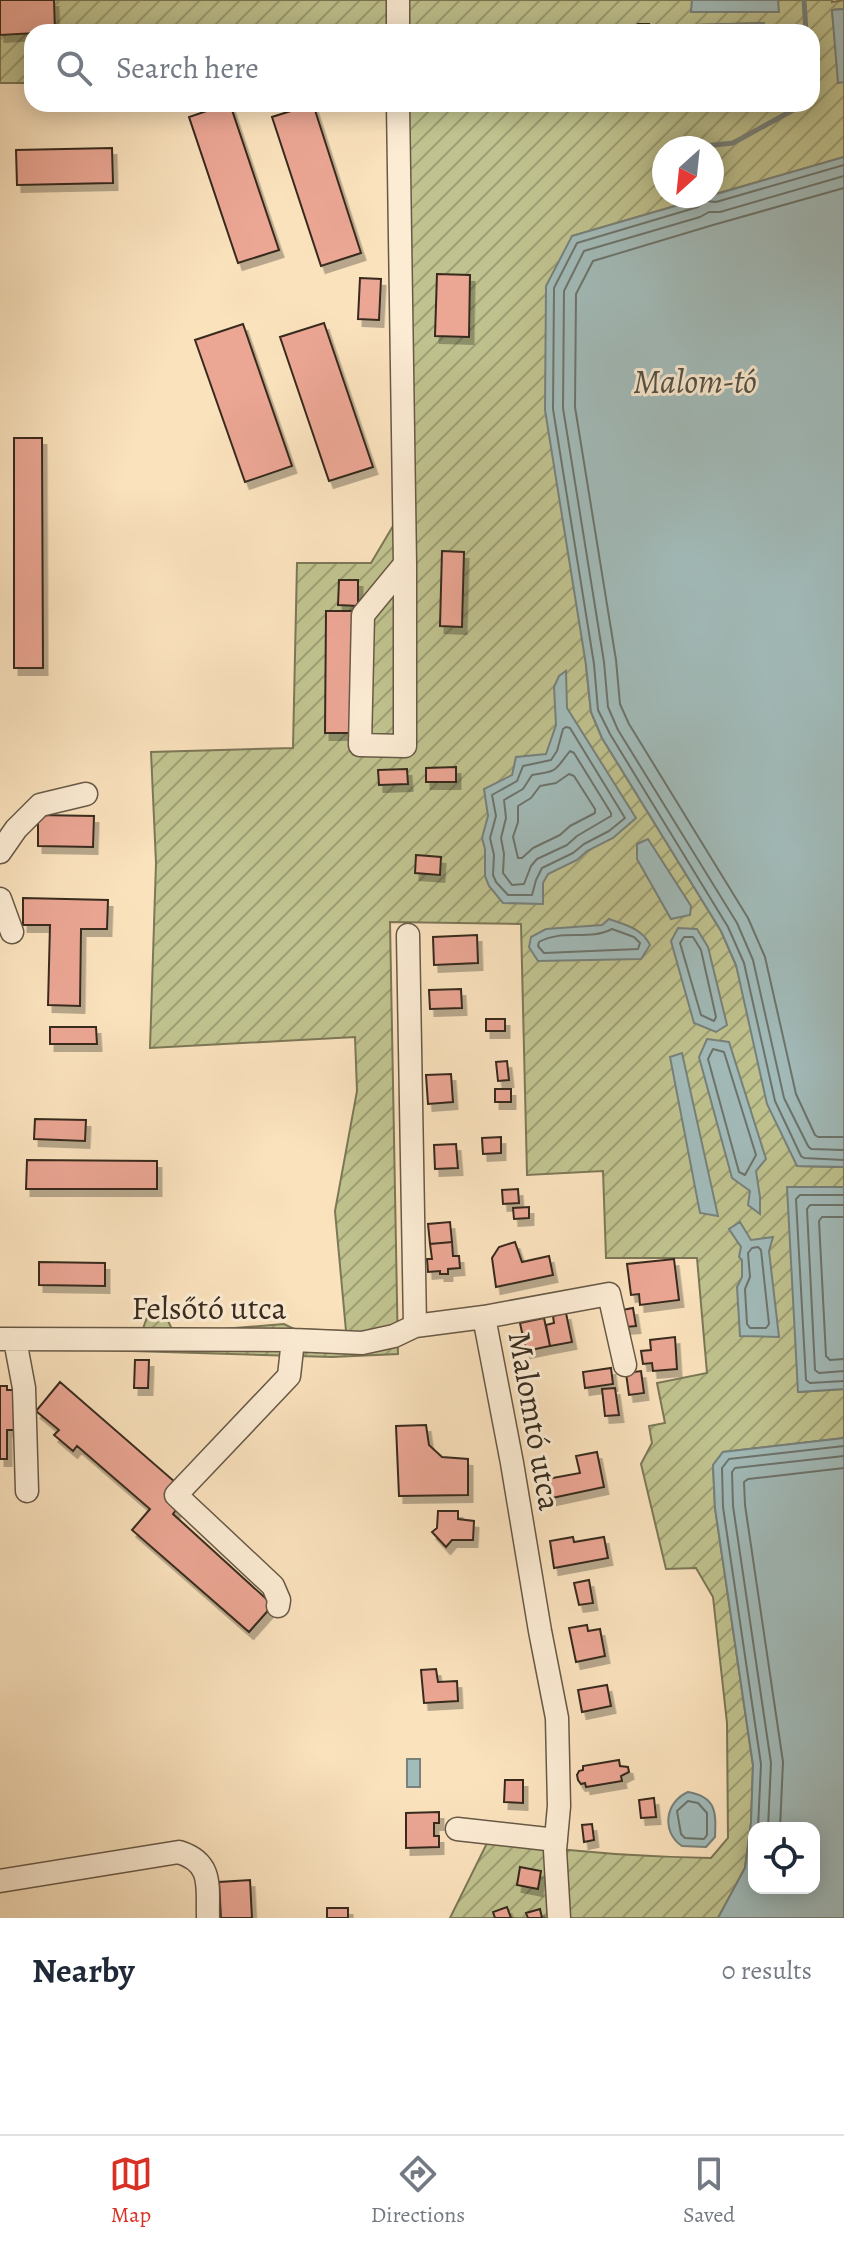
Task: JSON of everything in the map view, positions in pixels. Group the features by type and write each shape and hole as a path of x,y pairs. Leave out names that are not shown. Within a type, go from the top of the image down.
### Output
{"street":[{"path":"398,0 398,24"},
{"path":"398,112 405,564 405,746 360,745 363,615 405,564"},
{"path":"0,852 16,829 40,805 86,794"},
{"path":"0,899 12,932"},
{"path":"408,935 415,1326"},
{"path":"484,1317 609,1294 625,1365"},
{"name":"Malomtó utca","path":"415,1326 484,1317 557,1718 560,1762 556,1845 559,1918"},
{"name":"Felsőtó utca","path":"7,1340 293,1340 362,1343 386,1339 415,1326"},
{"path":"7,1340 24,1388 27,1491"},
{"path":"278,1606 279,1600 273,1586 176,1495 289,1376 293,1340"},
{"path":"24,1388 43,1401"},
{"path":"457,1829 556,1845"},
{"path":"0,1881 179,1852 193,1857 206,1874 208,1918"}],"green space":[{"path":"0,0 692,0 692,12 778,12 778,0 844,0 844,9 832,10 839,82 844,82 844,157 724,192 724,136 652,136 652,208 668,208 572,236 586,665 591,712 602,738 721,931 736,965 797,1166 844,1167 844,1187 788,1187 799,1392 844,1389 844,1438 723,1452 713,1465 715,1508 753,1765 751,1822 748,1822 745,1868 718,1918 450,1918 488,1841 599,1853 711,1858 728,1838 727,1723 713,1597 696,1568 666,1569 641,1464 652,1443 649,1426 665,1423 657,1383 707,1373 697,1258 606,1258 603,1171 527,1175 521,924 390,922 398,1354 332,1357 0,1347 142,1331 148,1315 165,1315 174,1333 284,1324 294,1329 346,1331 335,1211 357,1091 355,1037 150,1048 156,863 151,752 293,748 297,563 371,563 396,521 391,112 820,112 820,24 24,24 24,83 0,83"}],"water":[{"path":"692,0 778,0 779,12 691,12"},
{"path":"844,9 844,82 838,83 832,10"},
{"name":"Malom-tó","path":"844,157 844,1167 797,1166 767,1104 736,965 721,931 602,738 591,712 545,410 546,286 572,236 668,208 724,208 724,192"},
{"path":"566,671 567,708 636,818 613,838 548,874 543,883 543,904 503,903 485,876 482,838 488,816 484,789 512,775 516,757 546,754 556,725 554,687 559,676"},
{"path":"648,839 691,906 690,915 671,919 637,859 637,844"},
{"path":"609,919 632,928 647,939 650,945 641,959 538,961 529,947 531,937 546,929 602,925"},
{"path":"678,928 697,929 708,947 727,1025 716,1032 694,1023 671,941"},
{"path":"707,1039 729,1042 766,1159 756,1171 760,1214 748,1205 750,1191 732,1178 699,1057"},
{"path":"682,1053 718,1216 700,1213 670,1057"},
{"path":"787,1187 844,1187 844,1389 798,1392"},
{"path":"740,1222 751,1240 773,1237 769,1251 779,1337 740,1336 737,1287 742,1277 741,1247 729,1229"},
{"path":"844,1438 844,1918 718,1918 745,1868 748,1846 748,1894 820,1894 820,1822 751,1822 753,1765 715,1508 713,1465 723,1452"},
{"path":"407,1759 420,1759 420,1787 407,1787"},
{"path":"688,1792 705,1798 713,1807 715,1837 706,1847 682,1846 671,1833 670,1810"}],"building":[{"path":"0,0 54,0 55,24 24,24 24,34 0,35"},
{"path":"204,112 233,112 279,250 238,263 189,117"},
{"path":"288,112 316,112 361,253 321,266 272,117"},
{"path":"112,148 113,183 17,185 16,150"},
{"path":"437,274 470,275 469,337 435,336"},
{"path":"360,278 381,279 379,320 358,319"},
{"path":"324,323 373,467 329,481 280,337"},
{"path":"243,324 292,466 245,482 195,340"},
{"path":"14,438 42,438 43,668 14,668"},
{"path":"442,551 464,552 462,627 440,626"},
{"path":"339,580 358,580 358,606 338,605"},
{"path":"326,611 357,611 356,733 325,733"},
{"path":"456,767 456,782 426,782 426,768"},
{"path":"407,769 408,784 379,785 378,770"},
{"path":"38,815 94,816 93,847 38,846"},
{"path":"416,855 441,857 440,875 415,873"},
{"path":"23,898 108,900 107,929 81,929 80,1006 48,1005 50,925 23,925"},
{"path":"477,935 478,963 434,965 433,937"},
{"path":"461,989 462,1008 430,1009 429,990"},
{"path":"486,1019 505,1019 505,1031 486,1031"},
{"path":"50,1027 96,1027 97,1044 50,1044"},
{"path":"507,1061 509,1080 498,1081 496,1062"},
{"path":"451,1074 453,1102 428,1104 426,1075"},
{"path":"495,1089 511,1089 511,1102 495,1102"},
{"path":"35,1119 86,1120 85,1141 34,1139"},
{"path":"501,1137 501,1153 483,1154 482,1138"},
{"path":"456,1144 458,1168 435,1169 434,1145"},
{"path":"27,1160 157,1161 157,1189 26,1189"},
{"path":"518,1189 519,1203 503,1204 502,1190"},
{"path":"529,1207 529,1218 514,1219 513,1208"},
{"path":"450,1222 452,1242 430,1244 428,1224"},
{"path":"452,1242 453,1256 459,1256 460,1268 448,1269 448,1274 428,1272 427,1259 432,1259 430,1244"},
{"path":"515,1242 522,1262 549,1256 553,1275 496,1287 492,1258 499,1247"},
{"path":"674,1259 679,1300 640,1305 639,1294 631,1295 627,1264"},
{"path":"39,1262 105,1263 105,1286 39,1285"},
{"path":"633,1308 636,1326 625,1327 622,1310"},
{"path":"566,1313 572,1342 550,1346 546,1325 554,1323 553,1316"},
{"path":"544,1318 550,1346 526,1351 520,1323"},
{"path":"675,1337 677,1369 653,1371 652,1363 643,1364 641,1351 651,1350 650,1340"},
{"path":"135,1360 149,1360 148,1388 134,1388"},
{"path":"611,1368 613,1384 585,1388 583,1372"},
{"path":"641,1371 644,1393 629,1395 626,1373"},
{"path":"60,1382 175,1482 165,1494 179,1506 173,1514 273,1605 249,1632 132,1530 150,1509 77,1446 73,1451 54,1435 59,1430 36,1411"},
{"path":"0,1386 16,1390 17,1430 7,1430 7,1459 0,1459"},
{"path":"615,1388 619,1415 605,1416 602,1389"},
{"path":"426,1425 429,1445 442,1457 468,1459 468,1495 399,1496 396,1426"},
{"path":"597,1452 604,1487 552,1498 547,1479 580,1473 576,1456"},
{"path":"438,1511 458,1511 458,1519 474,1521 473,1540 452,1540 446,1547 432,1532 437,1528"},
{"path":"573,1537 574,1542 604,1537 608,1558 554,1568 550,1541"},
{"path":"589,1580 593,1603 579,1605 574,1583"},
{"path":"587,1625 588,1631 600,1629 605,1656 576,1662 569,1628"},
{"path":"436,1669 438,1682 457,1681 458,1701 424,1703 421,1670"},
{"path":"607,1685 611,1706 582,1712 578,1690"},
{"path":"619,1760 620,1766 628,1767 629,1772 621,1776 622,1781 586,1787 578,1780 577,1775 583,1766"},
{"path":"505,1780 523,1780 523,1803 504,1802"},
{"path":"654,1798 656,1817 641,1818 639,1800"},
{"path":"439,1812 439,1823 434,1823 434,1836 439,1836 439,1847 406,1848 406,1813"},
{"path":"592,1824 594,1840 584,1842 582,1825"},
{"path":"520,1867 541,1871 538,1889 517,1885"},
{"path":"250,1880 252,1918 221,1918 219,1882"},
{"path":"507,1907 511,1918 495,1918 493,1912"},
{"path":"327,1908 348,1908 348,1918 327,1918"},
{"path":"540,1909 542,1918 528,1918 526,1913"}],"waterway":[{"path":"804,0 806,24"},
{"path":"724,144 733,143 790,112"}]}
